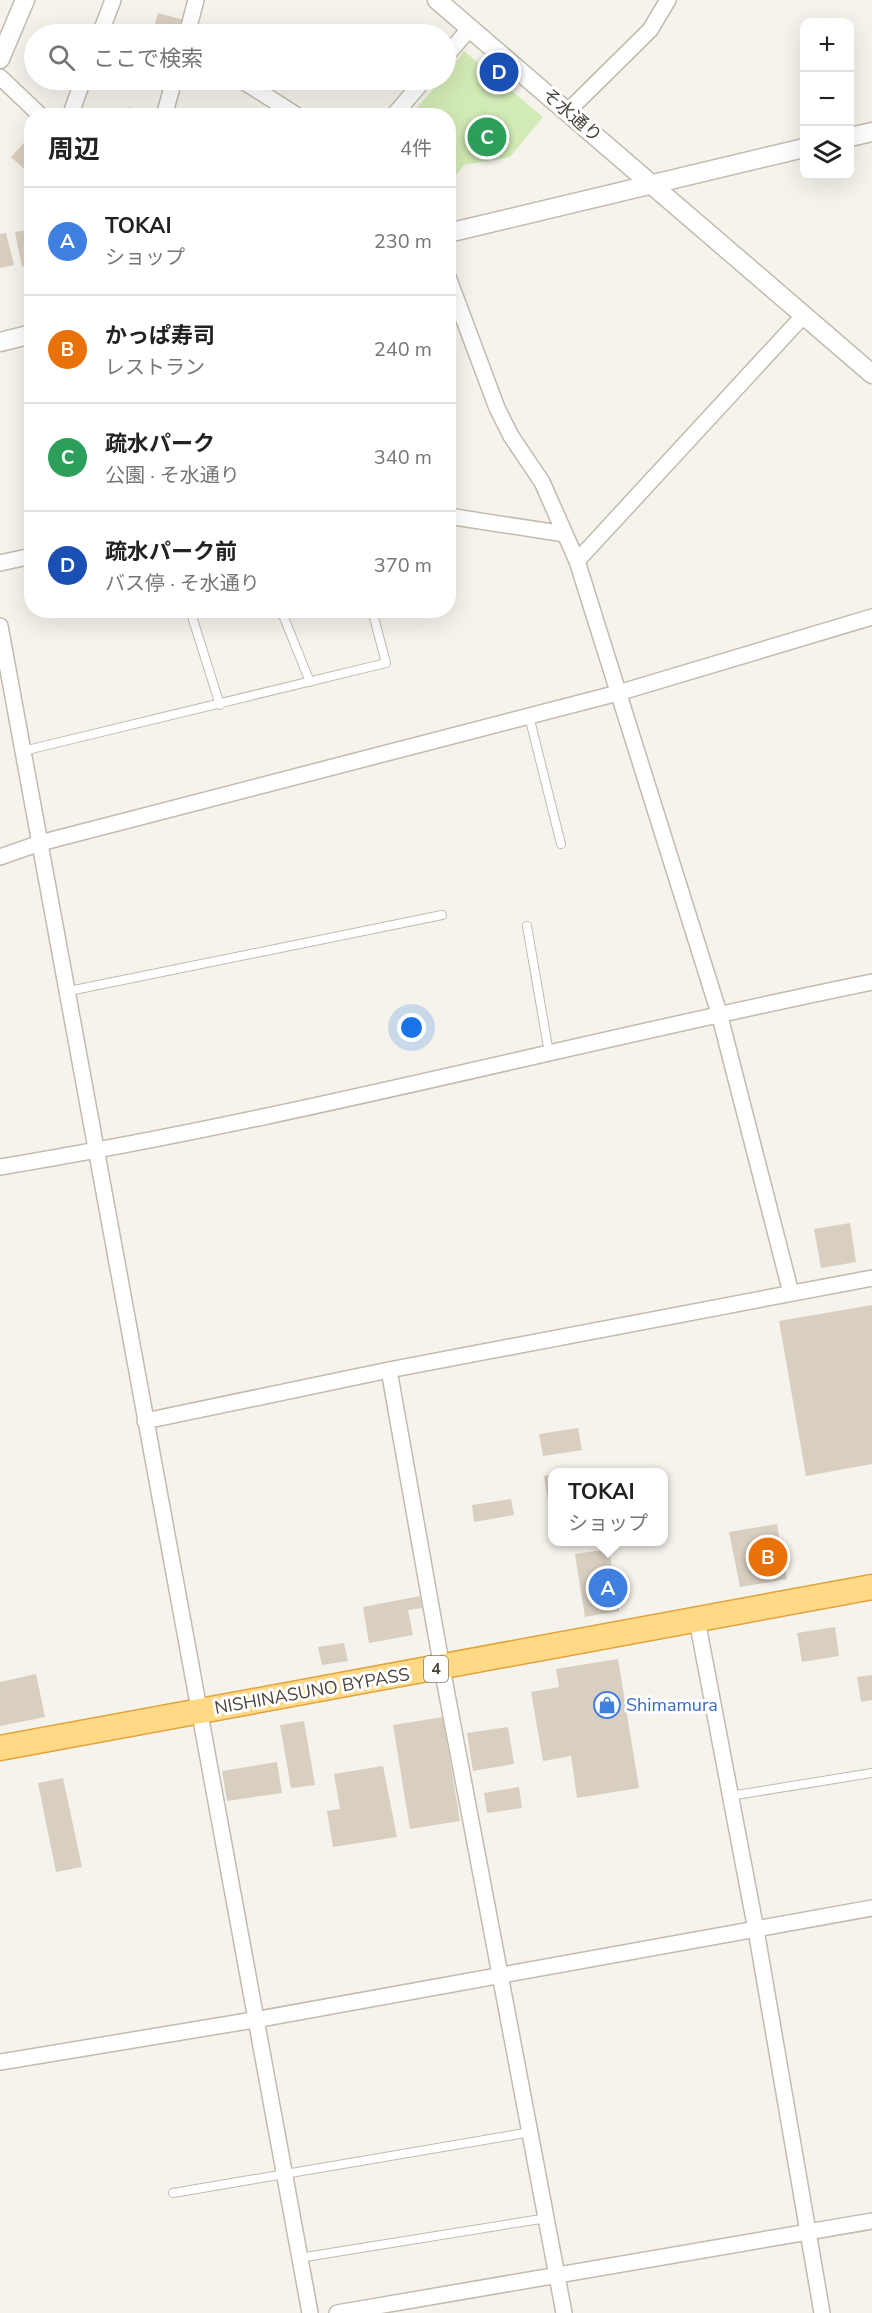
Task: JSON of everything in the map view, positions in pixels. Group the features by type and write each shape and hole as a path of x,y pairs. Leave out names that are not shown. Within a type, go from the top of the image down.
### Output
{"highway":[{"name":"NISHINASUNO BYPASS","path":"0,1748 872,1587"}],"street":[{"path":"0,59 25,0"},
{"path":"104,24 113,0"},
{"name":"そ水通り","path":"437,0 872,374"},
{"path":"568,111 650,30 668,0"},
{"path":"189,24 194,1"},
{"path":"456,44 470,28"},
{"path":"0,77 33,108"},
{"path":"73,108 79,90"},
{"path":"166,108 171,90"},
{"path":"257,90 285,108"},
{"path":"400,108 415,90"},
{"path":"854,136 872,132"},
{"path":"456,230 800,149"},
{"path":"456,298 497,408 511,436 542,482 577,561 719,1013 791,1293"},
{"path":"577,561 804,315"},
{"path":"0,342 24,336"},
{"path":"456,517 565,534"},
{"path":"0,563 24,558"},
{"path":"0,857 40,843 618,693 872,617"},
{"path":"0,626 69,991 197,1712 310,2313"},
{"path":"0,1167 96,1151 390,1090 719,1013 872,982"},
{"path":"145,1421 389,1370 872,1278"},
{"path":"389,1370 442,1668 502,1974 564,2313"},
{"path":"697,1620 756,1930 822,2313"},
{"path":"0,2062 254,2020 872,1908"},
{"path":"337,2313 872,2221"}],"lane":[{"path":"193,618 220,705"},
{"path":"284,618 310,682"},
{"path":"23,751 386,663 374,618"},
{"path":"529,716 561,844"},
{"path":"69,991 442,915"},
{"path":"527,926 549,1053"},
{"path":"730,1796 872,1773"},
{"path":"173,2193 284,2176 531,2132"},
{"path":"300,2258 547,2218"}],"green space":[{"path":"464,51 543,117 510,157 464,165 456,175 456,108 417,108 432,90 456,90 456,61"}],"building":[{"path":"158,13 184,20 183,24 155,24"},
{"path":"24,143 24,169 11,157"},
{"path":"24,230 24,267 22,267 15,232"},
{"path":"6,233 14,265 0,268 0,234"},
{"path":"850,1223 856,1262 821,1268 814,1229"},
{"path":"872,1305 872,1464 806,1476 779,1321"},
{"path":"578,1428 582,1450 543,1456 539,1434"},
{"path":"544,1476 548,1476 548,1501"},
{"path":"511,1499 514,1515 474,1522 472,1505"},
{"path":"777,1524 787,1579 740,1587 729,1532"},
{"path":"609,1549 619,1611 585,1617 575,1554"},
{"path":"420,1596 422,1608 408,1610 413,1635 369,1643 363,1607"},
{"path":"835,1627 839,1656 802,1662 797,1633"},
{"path":"344,1643 348,1661 322,1665 318,1647"},
{"path":"618,1659 639,1788 577,1798 571,1756 543,1761 531,1692 559,1687 556,1669"},
{"path":"36,1674 45,1717 0,1726 0,1682"},
{"path":"872,1675 872,1700 861,1702 857,1677"},
{"path":"443,1717 460,1821 410,1829 393,1725"},
{"path":"304,1721 315,1785 291,1788 280,1725"},
{"path":"508,1727 514,1764 473,1771 467,1733"},
{"path":"277,1762 282,1793 227,1801 222,1771"},
{"path":"383,1766 397,1837 333,1847 327,1811 340,1809 334,1774"},
{"path":"63,1778 82,1867 56,1872 38,1783"},
{"path":"519,1787 522,1808 487,1813 484,1793"}],"place":[{"name":"疏水パーク前","path":"499,72"},
{"name":"疏水パーク","path":"487,137"},
{"name":"かっぱ寿司","path":"768,1557"},
{"name":"TOKAI","path":"608,1588"},
{"name":"Shimamura","path":"607,1705"}]}
